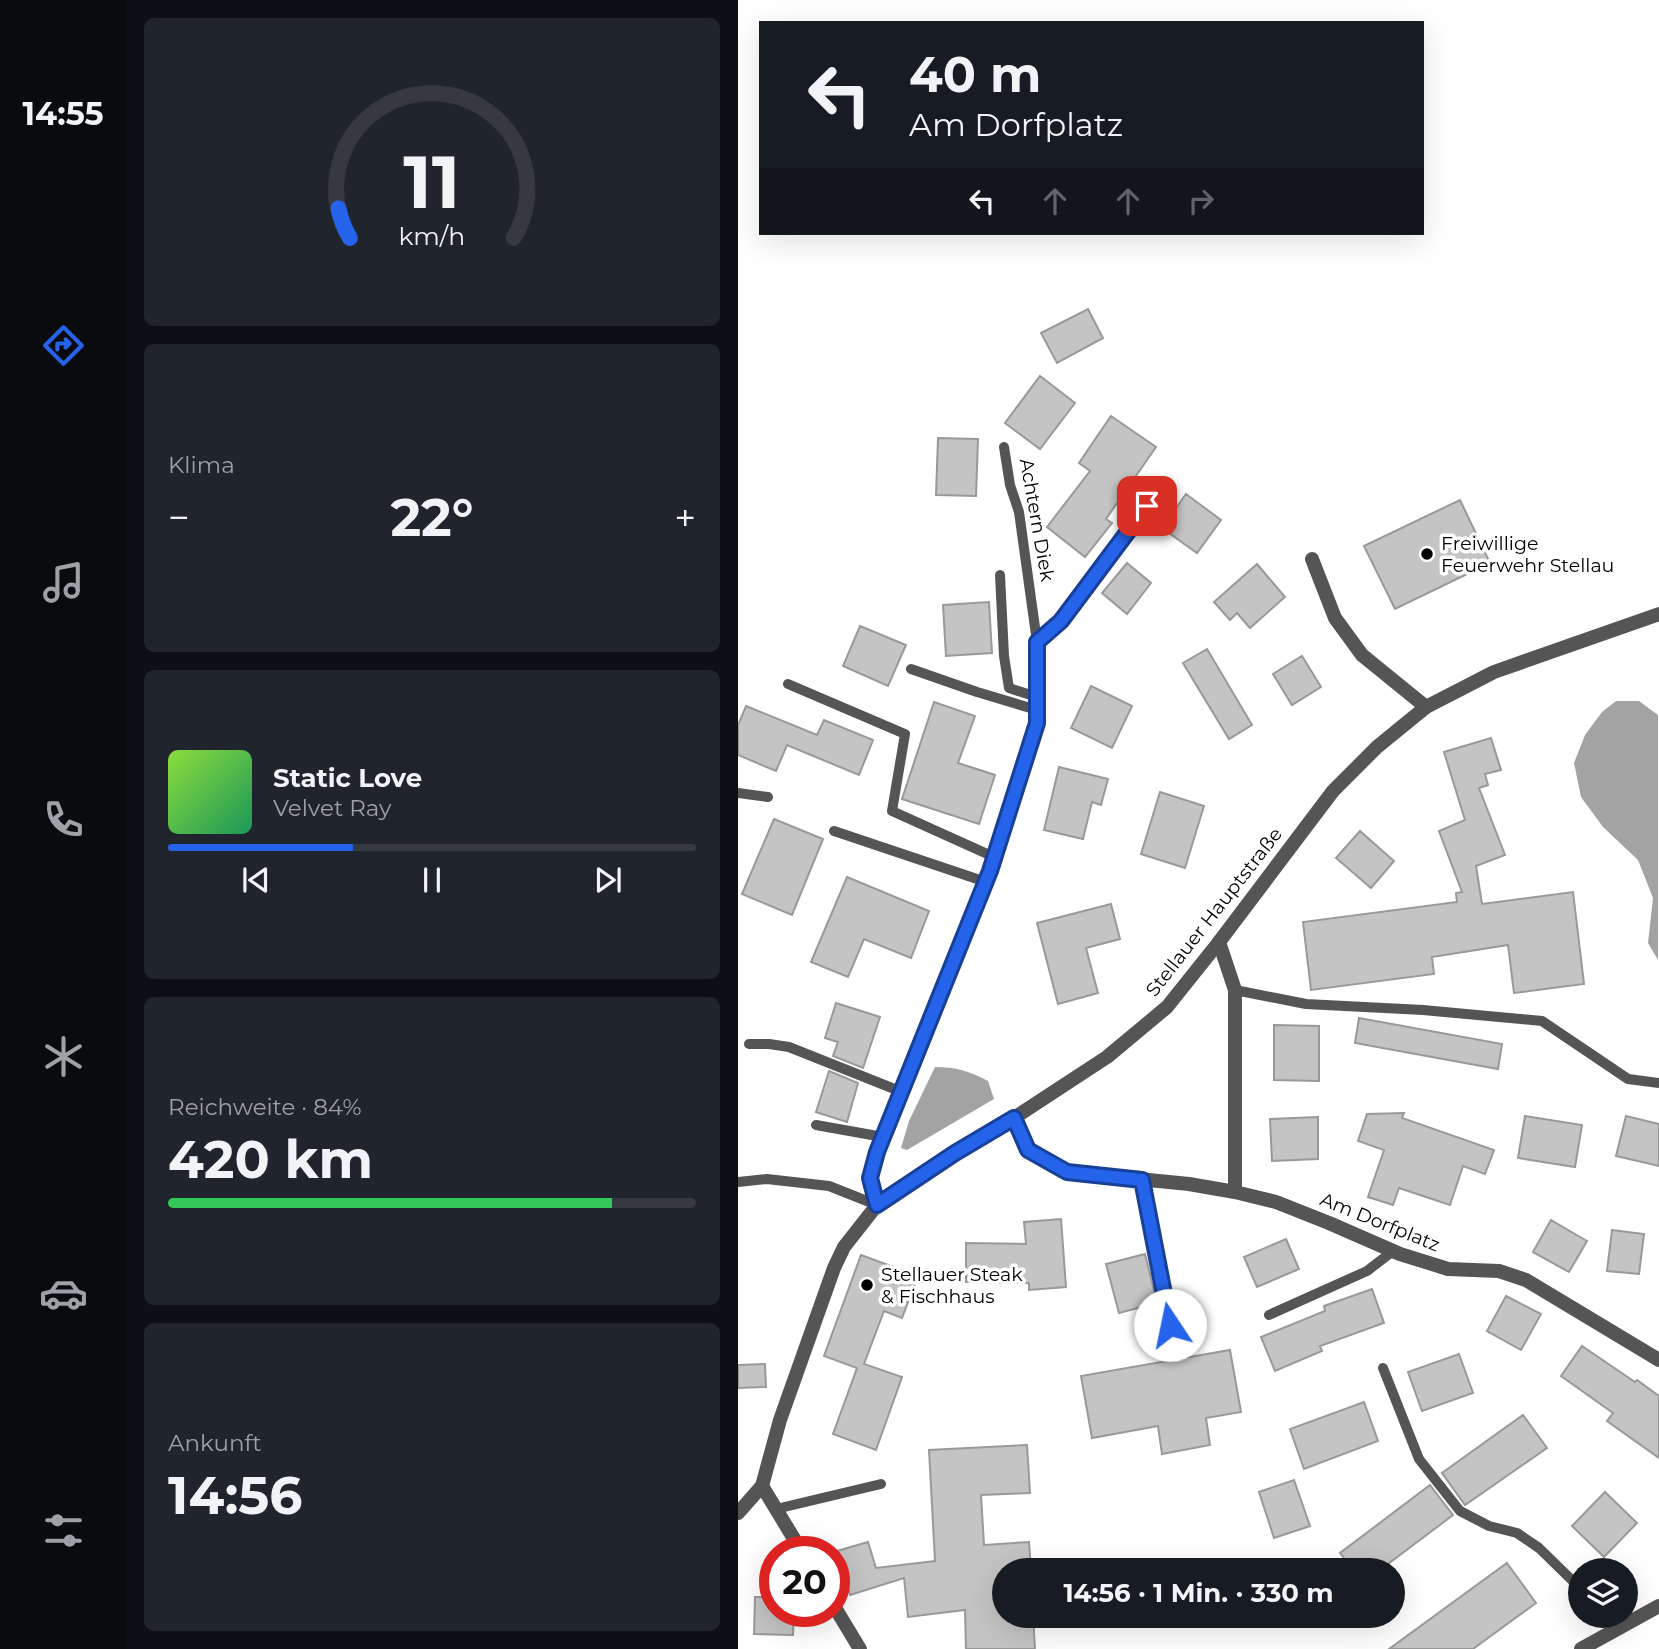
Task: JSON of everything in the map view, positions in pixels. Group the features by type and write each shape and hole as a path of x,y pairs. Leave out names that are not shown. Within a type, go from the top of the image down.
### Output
{"street":[{"path":"1312,559 1335,618 1362,655 1426,707"},
{"name":"Stellauer Hauptstraße","path":"738,1513 762,1486 780,1420 834,1268 844,1247 877,1205 1107,1057 1167,1007 1333,791 1377,747 1426,707 1494,672 1658,614"},
{"name":"Achtern Diek","path":"877,1205 870,1178 883,1137 986,882 1037,723 1037,642"},
{"path":"1219,942 1235,990 1235,1192"},
{"name":"Am Dorfplatz","path":"1014,1118 1028,1150 1067,1172 1189,1184 1235,1192 1286,1206 1393,1251 1448,1269 1499,1271 1526,1280 1658,1360"},
{"path":"762,1486 792,1536"},
{"path":"1638,1618 1658,1606"},
{"path":"847,1627 860,1649"},
{"path":"1581,1649 1621,1628"}],"lane":[{"name":"Achtern Diek","path":"1005,447 1010,485 1019,512 1037,642"},
{"name":"Achtern Diek","path":"1037,642 1061,621 1147,506"},
{"path":"1000,575 1004,656 1009,688 1037,703"},
{"path":"911,669 977,692 1037,703"},
{"path":"788,684 905,734 892,811 994,857"},
{"path":"738,793 768,797"},
{"path":"834,831 986,882"},
{"path":"1235,990 1306,1004 1423,1010 1542,1021 1628,1079 1658,1083"},
{"path":"749,1044 789,1047 902,1092"},
{"path":"816,1125 883,1137"},
{"path":"738,1182 767,1180 829,1186 877,1205"},
{"path":"1142,1180 1170,1325"},
{"path":"1269,1315 1367,1271 1393,1251"},
{"path":"1383,1368 1419,1459 1460,1511 1489,1525 1517,1533 1539,1548 1568,1576"},
{"path":"776,1509 881,1484"}],"shaded area":[{"path":"1616,701 1639,701 1658,715 1658,960 1648,943 1653,898 1638,860 1603,827 1581,797 1574,763 1585,735 1602,712"},
{"path":"935,1067 962,1070 988,1081 994,1099 907,1150 901,1148 909,1121"}],"building":[{"path":"1088,309 1103,338 1057,363 1041,333"},
{"path":"1040,376 1075,403 1040,449 1005,423"},
{"path":"1111,416 1156,447 1106,519 1112,523 1085,557 1047,527 1090,471 1079,463"},
{"path":"938,438 978,439 976,496 936,495"},
{"path":"1186,494 1221,520 1197,553 1162,528"},
{"name":"Freiwillige Feuerwehr Stellau","path":"1460,500 1490,563 1395,609 1364,546"},
{"path":"1127,563 1151,583 1127,614 1102,593"},
{"path":"1257,564 1285,597 1250,628 1237,613 1230,620 1214,602"},
{"path":"989,602 992,653 946,656 943,605"},
{"path":"860,626 906,645 888,686 843,666"},
{"path":"1207,649 1252,725 1229,739 1183,663"},
{"path":"1302,656 1321,687 1292,705 1273,674"},
{"path":"1091,686 1132,706 1112,748 1071,728"},
{"path":"934,702 975,716 958,763 995,775 979,824 902,799"},
{"path":"746,706 817,735 824,720 873,740 859,775 787,745 776,771 738,755 738,725"},
{"path":"1491,738 1501,770 1485,774 1488,785 1479,788 1505,855 1476,866 1482,904 1573,892 1584,984 1514,993 1508,945 1432,957 1434,974 1311,990 1303,922 1457,902 1456,893 1462,892 1439,831 1465,820 1444,752"},
{"path":"1059,767 1108,779 1101,805 1092,802 1083,839 1044,830"},
{"path":"1160,792 1204,806 1185,868 1141,854"},
{"path":"774,819 823,839 792,915 742,894"},
{"path":"1360,831 1394,861 1371,888 1336,858"},
{"path":"847,877 929,911 911,958 864,939 848,977 811,962"},
{"path":"1111,904 1120,939 1086,948 1098,993 1058,1004 1037,923"},
{"path":"836,1003 880,1017 863,1068 833,1056 838,1042 825,1038"},
{"path":"1359,1018 1502,1044 1498,1069 1355,1043"},
{"path":"1274,1025 1319,1026 1319,1081 1274,1080"},
{"path":"829,1071 858,1083 847,1122 816,1112"},
{"path":"1404,1113 1402,1118 1494,1150 1485,1174 1463,1166 1450,1205 1399,1188 1393,1205 1368,1197 1384,1150 1358,1141 1367,1114"},
{"path":"1525,1116 1582,1125 1575,1167 1518,1158"},
{"path":"1626,1116 1659,1124 1659,1166 1616,1156"},
{"path":"1318,1117 1318,1159 1272,1161 1270,1119"},
{"path":"1061,1219 1066,1287 1029,1290 1029,1283 966,1282 966,1243 1026,1244 1024,1222"},
{"path":"1551,1220 1587,1241 1569,1272 1533,1252"},
{"path":"1612,1230 1644,1234 1639,1274 1607,1271"},
{"path":"1286,1239 1299,1269 1257,1287 1244,1257"},
{"path":"1145,1254 1157,1303 1119,1313 1106,1264"},
{"path":"861,1255 918,1276 902,1318 884,1311 864,1364 902,1377 876,1450 833,1434 857,1368 824,1356"},
{"path":"1372,1289 1384,1323 1320,1346 1322,1351 1275,1371 1261,1337 1325,1311 1324,1306"},
{"path":"1506,1296 1541,1314 1521,1350 1487,1331"},
{"path":"1582,1346 1659,1396 1659,1458 1607,1421 1613,1413 1561,1376"},
{"path":"1230,1350 1241,1412 1206,1418 1210,1445 1162,1454 1158,1426 1092,1438 1081,1376"},
{"path":"1459,1354 1473,1393 1422,1411 1408,1372"},
{"path":"765,1364 766,1387 738,1388 738,1365"},
{"path":"1364,1402 1378,1441 1304,1469 1290,1429"},
{"path":"1523,1415 1547,1448 1465,1505 1442,1473"},
{"path":"1027,1445 1030,1493 981,1495 984,1545 1029,1542 1030,1558 992,1558 992,1628 1034,1628 1035,1649 966,1649 965,1610 908,1617 904,1578 850,1595 850,1547 868,1542 876,1568 935,1561 929,1450"},
{"path":"1294,1480 1310,1526 1274,1538 1259,1492"},
{"path":"1430,1485 1453,1515 1396,1558 1344,1558 1340,1553"},
{"path":"1605,1492 1637,1523 1604,1557 1572,1526"},
{"path":"1507,1563 1536,1603 1473,1649 1389,1649"},
{"path":"755,1597 759,1597 759,1627 793,1627 793,1635 754,1634"}],"place":[{"name":"Freiwillige Feuerwehr Stellau","path":"1427,554"},
{"name":"Stellauer Steak & Fischhaus","path":"867,1285"}],"route":[{"path":"1147,506 1061,621 1037,642 1037,723 990,871 877,1152 870,1178 877,1205 1014,1118 1028,1150 1067,1172 1142,1180 1170,1325"}]}
